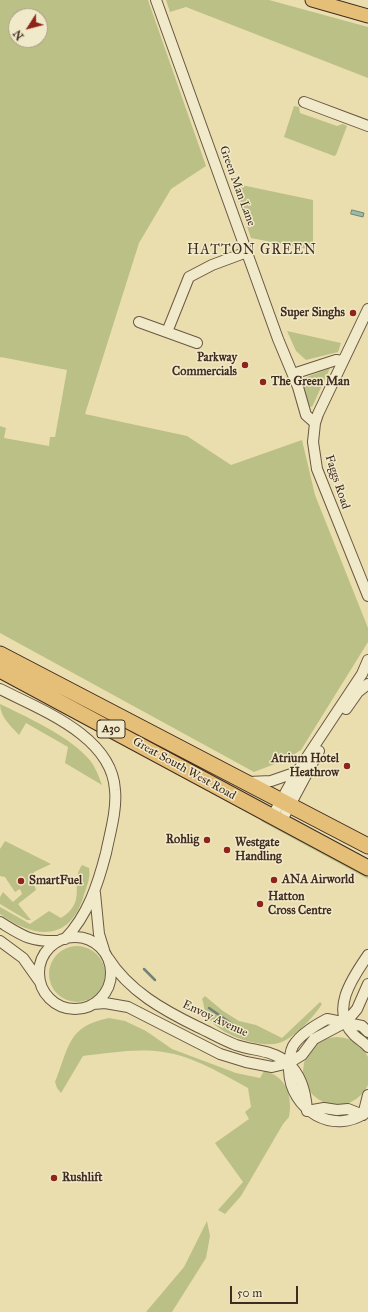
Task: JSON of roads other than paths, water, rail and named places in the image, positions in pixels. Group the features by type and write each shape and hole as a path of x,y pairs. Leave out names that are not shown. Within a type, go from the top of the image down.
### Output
{"highway":[{"name":"Great South West Road","path":"0,654 245,781 286,798 368,846"},
{"name":"Great South West Road","path":"0,670 368,868"}],"main road":[{"path":"312,0 368,16"}],"street":[{"name":"Green Man Lane","path":"156,0 247,252 293,374 306,415 315,423"},
{"path":"304,102 368,126"},
{"path":"167,332 190,277 212,265 247,252"},
{"name":"Faggs Road","path":"368,309 315,423 313,442 318,470 368,596"},
{"path":"139,322 197,343"},
{"path":"293,374 336,360 343,361"},
{"path":"276,819 297,772 365,672 368,660"},
{"path":"286,798 308,769 358,692 368,684"},
{"path":"0,689 80,733 93,743 103,754 109,767 115,789 115,800 110,832 95,891 80,921 62,940 52,946 42,961 40,978 43,987"},
{"path":"245,781 271,781 297,772"},
{"path":"93,1004 104,994 110,982 110,966 98,928 95,891"},
{"path":"0,922 25,938 43,942 80,938 90,940 106,955"},
{"path":"0,942 23,958 53,1000 61,1005 78,1008 105,1002 128,1007 208,1048 234,1059 272,1067 288,1063 293,1046 316,1026 327,1019 362,1026 368,1032"},
{"name":"Envoy Avenue","path":"106,955 119,974 132,986 145,997 178,1017 228,1042 251,1049 273,1052 288,1063 299,1075 301,1085 306,1095 307,1111 320,1118 335,1120 347,1120 366,1116"},
{"path":"368,955 356,974 344,998 346,1022 354,1035 368,1047"},
{"path":"346,1022 357,1009 368,984"},
{"path":"366,1116 368,1095"}],"waterway":[{"path":"144,969 155,980"},
{"path":"209,1008 232,1024 235,1031"}],"place":[{"name":"Super Singhs","path":"353,313"},
{"name":"Parkway Commercials","path":"245,365"},
{"name":"The Green Man","path":"263,382"},
{"name":"Atrium Hotel Heathrow","path":"347,766"},
{"name":"Rohlig","path":"207,840"},
{"name":"Westgate Handling","path":"227,850"},
{"name":"ANA Airworld","path":"274,880"},
{"name":"SmartFuel","path":"21,881"},
{"name":"Hatton Cross Centre","path":"260,904"},
{"name":"Rushlift","path":"54,1178"}],"district":[{"name":"HATTON GREEN","path":"252,251"}]}
